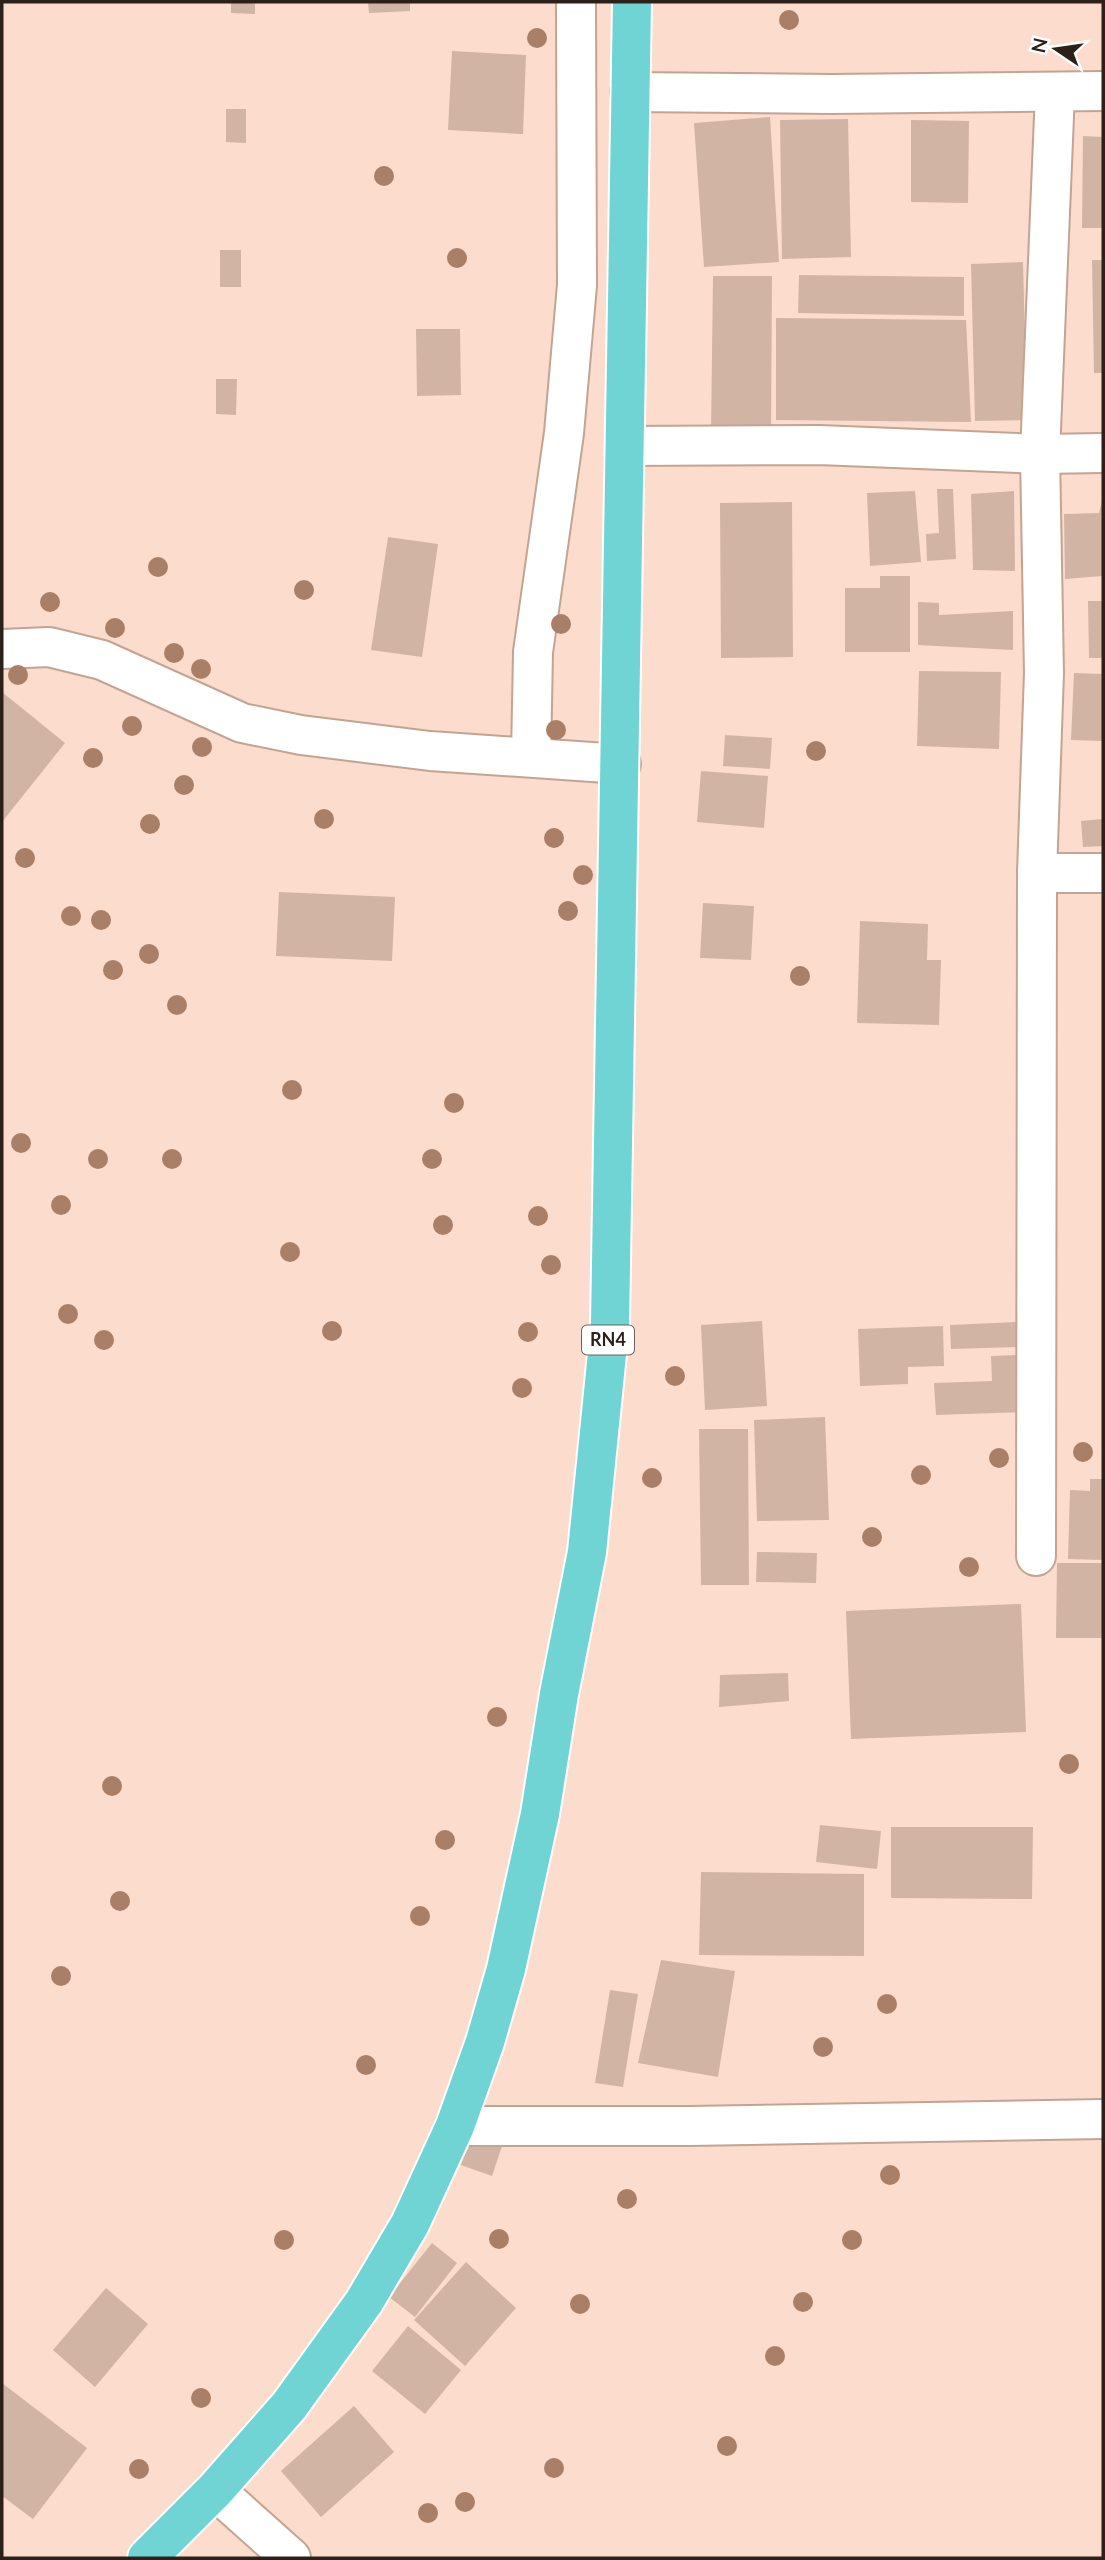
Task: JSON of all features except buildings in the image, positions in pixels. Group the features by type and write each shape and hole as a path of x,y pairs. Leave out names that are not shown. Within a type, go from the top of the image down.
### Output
{"highway":[{"name":"RN4","path":"146,2558 215,2490 289,2406 364,2302 410,2224 455,2126 485,2042 509,1956 540,1814 559,1694 587,1552 610,1324 632,2"}],"street":[{"path":"531,757 533,652 564,433 577,285 576,2"},
{"path":"631,92 1103,91"},
{"path":"1036,1556 1037,873 1044,673 1040,454 1055,92"},
{"path":"625,446 819,445 1040,454 1103,453"},
{"path":"2,649 49,647 102,660 242,723 301,734 430,751 621,764"},
{"path":"1037,873 1103,873"},
{"path":"455,2126 690,2126 1103,2119"},
{"path":"215,2490 291,2558"}]}
